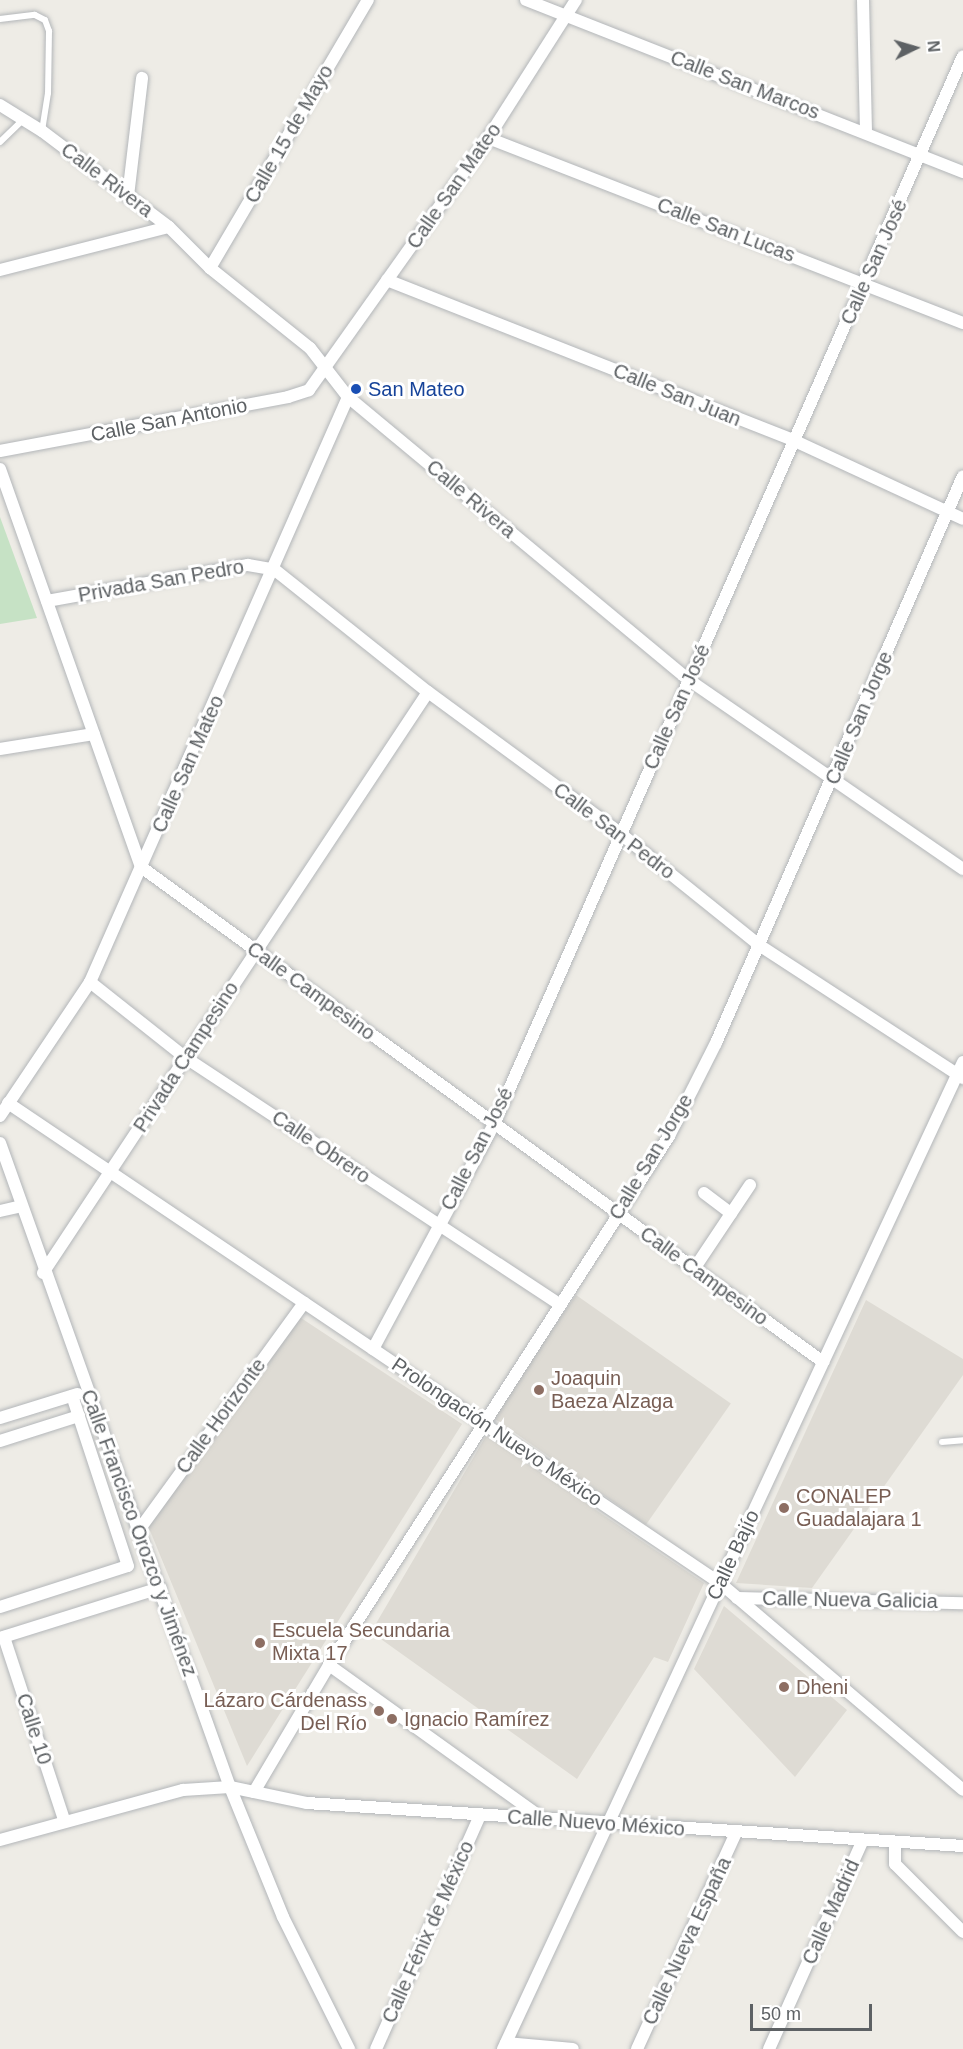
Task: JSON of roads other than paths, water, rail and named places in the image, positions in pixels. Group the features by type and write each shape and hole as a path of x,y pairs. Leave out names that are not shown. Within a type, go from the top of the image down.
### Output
{"street":[{"name":"Calle 15 de Mayo","path":"210,268 368,0"},
{"name":"Calle San Marcos","path":"526,0 963,172"},
{"name":"Calle San Mateo","path":"325,368 488,138 576,0"},
{"path":"863,0 866,132"},
{"name":"Calle San José","path":"373,1349 494,1124 963,56"},
{"path":"128,196 142,78"},
{"name":"Calle Rivera","path":"0,105 42,131 170,227 210,268 310,348 348,397 689,680 833,777 963,869"},
{"name":"Calle San Lucas","path":"488,138 963,323"},
{"path":"0,270 170,227"},
{"name":"Calle San Juan","path":"387,280 795,441 949,510 963,519"},
{"name":"Calle San Antonio","path":"0,451 288,397 309,390 325,368"},
{"name":"Calle San Mateo","path":"0,1116 90,982 275,570 348,397"},
{"path":"0,469 141,867"},
{"name":"Calle San Jorge","path":"254,1792 329,1665 669,1136 716,1043 963,476"},
{"name":"Privada San Pedro","path":"47,601 248,565 275,570"},
{"name":"Calle San Pedro","path":"275,570 428,692 621,834 759,945 960,1076"},
{"name":"Privada Campesino","path":"43,1273 428,692"},
{"path":"0,749 94,734"},
{"name":"Calle Campesino","path":"141,867 823,1362"},
{"name":"Calle Obrero","path":"90,982 186,1058 559,1304"},
{"name":"Calle Bajío","path":"505,2046 823,1362 960,1076 963,1062"},
{"name":"Prolongación Nuevo México","path":"8,1103 720,1583 963,1790"},
{"name":"Calle Francisco Orozco y Jiménez","path":"0,1143 43,1273 139,1530 230,1787 283,1917 350,2049"},
{"path":"694,1269 750,1185"},
{"path":"704,1193 731,1213"},
{"path":"0,1211 21,1206"},
{"name":"Calle Horizonte","path":"139,1530 304,1303"},
{"path":"0,1418 87,1390"},
{"path":"0,1607 128,1566 72,1396"},
{"path":"0,1441 79,1416"},
{"path":"2,1638 160,1588"},
{"name":"Calle Nueva Galicia","path":"737,1598 963,1603"},
{"name":"Calle 10","path":"2,1638 64,1820"},
{"path":"329,1665 545,1820"},
{"path":"0,1840 64,1820 183,1790 230,1787"},
{"name":"Calle Nuevo México","path":"230,1787 307,1803 736,1833 963,1846"},
{"name":"Calle Fénix de México","path":"376,2049 480,1815"},
{"name":"Calle Nueva España","path":"637,2049 736,1833"},
{"name":"Calle Madrid","path":"769,2049 863,1840"},
{"path":"895,1842 895,1864 963,1932"},
{"path":"505,2046 573,2049"}],"lane":[{"path":"0,19 35,15 45,20 49,31 48,93 42,131"},
{"path":"0,142 24,120"},
{"path":"942,1442 963,1440"}],"place":[{"name":"San Mateo","path":"356,389"},
{"name":"Joaquin Baeza Alzaga","path":"539,1390"},
{"name":"CONALEP Guadalajara 1","path":"784,1508"},
{"name":"Escuela Secundaria Mixta 17","path":"260,1643"},
{"name":"Dheni","path":"784,1687"},
{"name":"Lázaro Cárdenass Del Río","path":"379,1711"},
{"name":"Ignacio Ramírez","path":"392,1719"}]}
